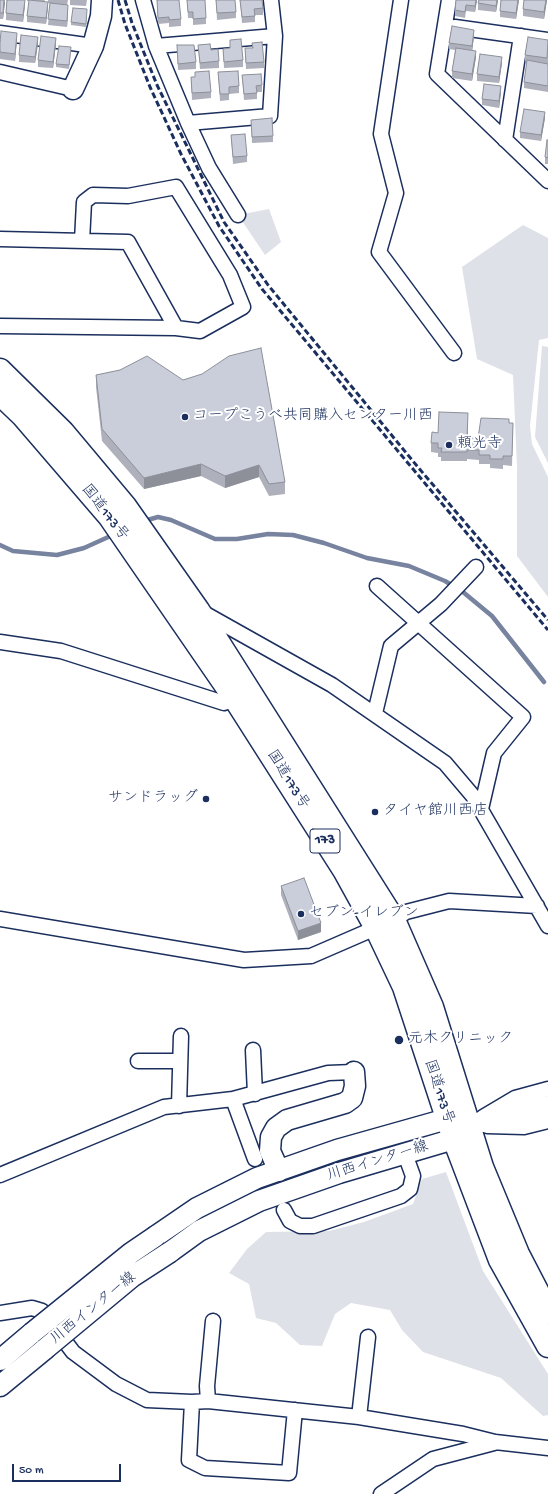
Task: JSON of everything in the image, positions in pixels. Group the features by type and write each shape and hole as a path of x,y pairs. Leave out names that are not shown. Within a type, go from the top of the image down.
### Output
{"highway":[{"name":"国道173号","path":"0,370 64,432 125,506 198,610 243,696 385,924 432,1007 461,1132 500,1260 548,1346"},
{"name":"国道173号","path":"0,394 23,416 109,516 243,696"},
{"name":"国道173号","path":"385,924 447,1119 461,1132 482,1167 515,1247 548,1312"}],"main road":[{"path":"74,89 93,46 101,16 102,0"},
{"path":"279,1170 270,1151 271,1137 276,1128 287,1120 345,1104 352,1098 355,1086 354,1072"},
{"name":"川西インター線","path":"0,1386 133,1276 170,1252 199,1230 259,1201 339,1173 406,1154 461,1132 548,1106"},
{"name":"川西インター線","path":"0,1360 125,1258 197,1208 257,1178 279,1170 337,1150 447,1119"}],"street":[{"path":"143,0 156,46 188,123 209,168 238,215"},
{"path":"188,123 270,116 275,36 271,0"},
{"path":"401,0 381,134 396,193 379,252 454,353"},
{"path":"449,0 437,74 548,181"},
{"path":"445,26 548,40"},
{"path":"0,33 93,46"},
{"path":"156,46 275,36"},
{"path":"505,140 521,36"},
{"path":"0,72 74,89"},
{"path":"0,326 176,328 200,330 242,307 230,276 176,187 128,196 93,195 84,202 82,241"},
{"path":"0,239 128,242 176,328"},
{"path":"375,713 390,646 418,624 476,568"},
{"path":"377,586 523,717 494,752 481,809"},
{"path":"198,610 332,685 375,713 445,763 473,796 548,926"},
{"path":"0,642 61,651 224,703 243,696"},
{"path":"0,919 244,960 311,956 385,924 406,912 449,902 537,906"},
{"path":"179,1106 181,1036"},
{"path":"253,1050 255,1094"},
{"path":"138,1061 180,1061"},
{"path":"0,1175 164,1107 233,1100 328,1073 354,1072"},
{"path":"461,1132 516,1098 548,1089"},
{"path":"233,1100 255,1158"},
{"path":"461,1132 524,1127 548,1121"},
{"path":"284,1210 290,1221 300,1226 314,1226 401,1196 410,1189 412,1176 406,1154"},
{"path":"0,1313 32,1308 42,1311 73,1352 116,1384 147,1400 192,1402 208,1401 359,1416 462,1434 495,1442 548,1448"},
{"path":"208,1401 207,1386 213,1321"},
{"path":"359,1416 368,1337"},
{"path":"192,1402 190,1460 205,1468 289,1473 295,1410"},
{"path":"390,1492 433,1459 495,1442"}],"shaded area":[{"path":"269,209 281,242 265,255 238,215"},
{"path":"523,225 548,238 548,338 539,340 530,426 532,444 548,477 548,597 517,556 517,467 513,375 477,359 462,267"},
{"path":"542,346 548,347 548,463 535,437"},
{"path":"446,1172 483,1271 548,1374 548,1415 543,1416 501,1378 423,1352 402,1330 390,1310 351,1303 335,1314 322,1346 300,1345 276,1323 256,1318 249,1284 229,1273 247,1249 266,1232 329,1231 364,1222 413,1204 422,1179"}],"building":[{"path":"0,0 4,0 3,13 0,13"},
{"path":"7,0 25,0 23,15 6,13"},
{"path":"29,0 48,2 46,18 27,16"},
{"path":"157,0 179,0 181,19 169,20 169,17 158,18"},
{"path":"187,0 205,0 206,18 193,19 193,12 188,12"},
{"path":"216,0 235,0 236,12 217,13"},
{"path":"240,0 262,0 263,8 254,9 255,16 242,17"},
{"path":"456,0 476,0 475,6 466,5 465,12 455,10"},
{"path":"479,0 497,0 496,6 478,3"},
{"path":"501,0 518,0 516,13 500,11"},
{"path":"524,0 546,0 544,12 523,9"},
{"path":"50,3 68,5 67,21 48,19"},
{"path":"73,8 87,9 86,24 71,22"},
{"path":"452,26 474,30 472,46 449,43"},
{"path":"1,31 17,33 15,54 0,52"},
{"path":"21,35 38,37 35,57 19,55"},
{"path":"41,36 56,38 53,62 38,60"},
{"path":"528,37 548,40 547,58 525,55"},
{"path":"241,39 243,60 224,62 223,49 230,48 230,40"},
{"path":"262,42 264,62 246,63 245,48 253,48 252,43"},
{"path":"210,44 211,50 218,49 219,61 200,63 198,45"},
{"path":"177,45 194,45 196,62 178,64"},
{"path":"59,46 71,47 69,65 56,64"},
{"path":"456,48 476,51 472,74 452,71"},
{"path":"480,54 502,57 499,77 477,74"},
{"path":"527,60 548,64 548,86 524,82"},
{"path":"209,71 211,92 192,93 191,77 195,77 195,72"},
{"path":"238,71 239,86 229,87 229,94 220,94 218,72"},
{"path":"261,74 262,85 256,86 257,93 244,94 242,75"},
{"path":"484,84 501,86 499,101 482,99"},
{"path":"524,109 545,112 541,135 520,132"},
{"path":"272,118 273,136 252,137 251,120"},
{"path":"245,134 247,156 233,157 231,135"},
{"path":"548,140 548,158 545,157"},
{"name":"コープこうべ共同購入センター川西","path":"261,348 285,482 269,484 259,465 225,476 201,464 144,478 102,429 96,375 120,370 147,356 183,380 202,374 229,356"},
{"name":"頼光寺","path":"439,412 468,413 467,438 478,438 481,418 509,419 509,423 513,423 512,456 503,456 503,459 490,459 490,455 479,455 479,450 467,450 467,452 441,452 442,448 438,448 438,443 431,443 432,432 438,433"},
{"name":"セブン-イレブン","path":"304,878 321,923 298,931 281,886"}],"waterway":[{"path":"144,521 158,517 171,520 215,539 237,539 268,534 293,535 324,543 367,558 409,566 445,581 463,592 492,616 544,682"},
{"path":"0,545 13,551 57,555 84,548 115,534"}],"railway":[{"path":"118,0 125,24 150,87 181,154 219,226 262,289 548,630"},
{"path":"125,0 132,23 157,85 224,222 268,285 417,466 548,620"}],"place":[{"name":"コープこうべ共同購入センター川西","path":"185,417"},
{"name":"頼光寺","path":"449,445"},
{"name":"サンドラッグ","path":"206,799"},
{"name":"タイヤ館川西店","path":"375,812"},
{"name":"セブン-イレブン","path":"301,914"},
{"name":"元木クリニック","path":"399,1040"}]}
